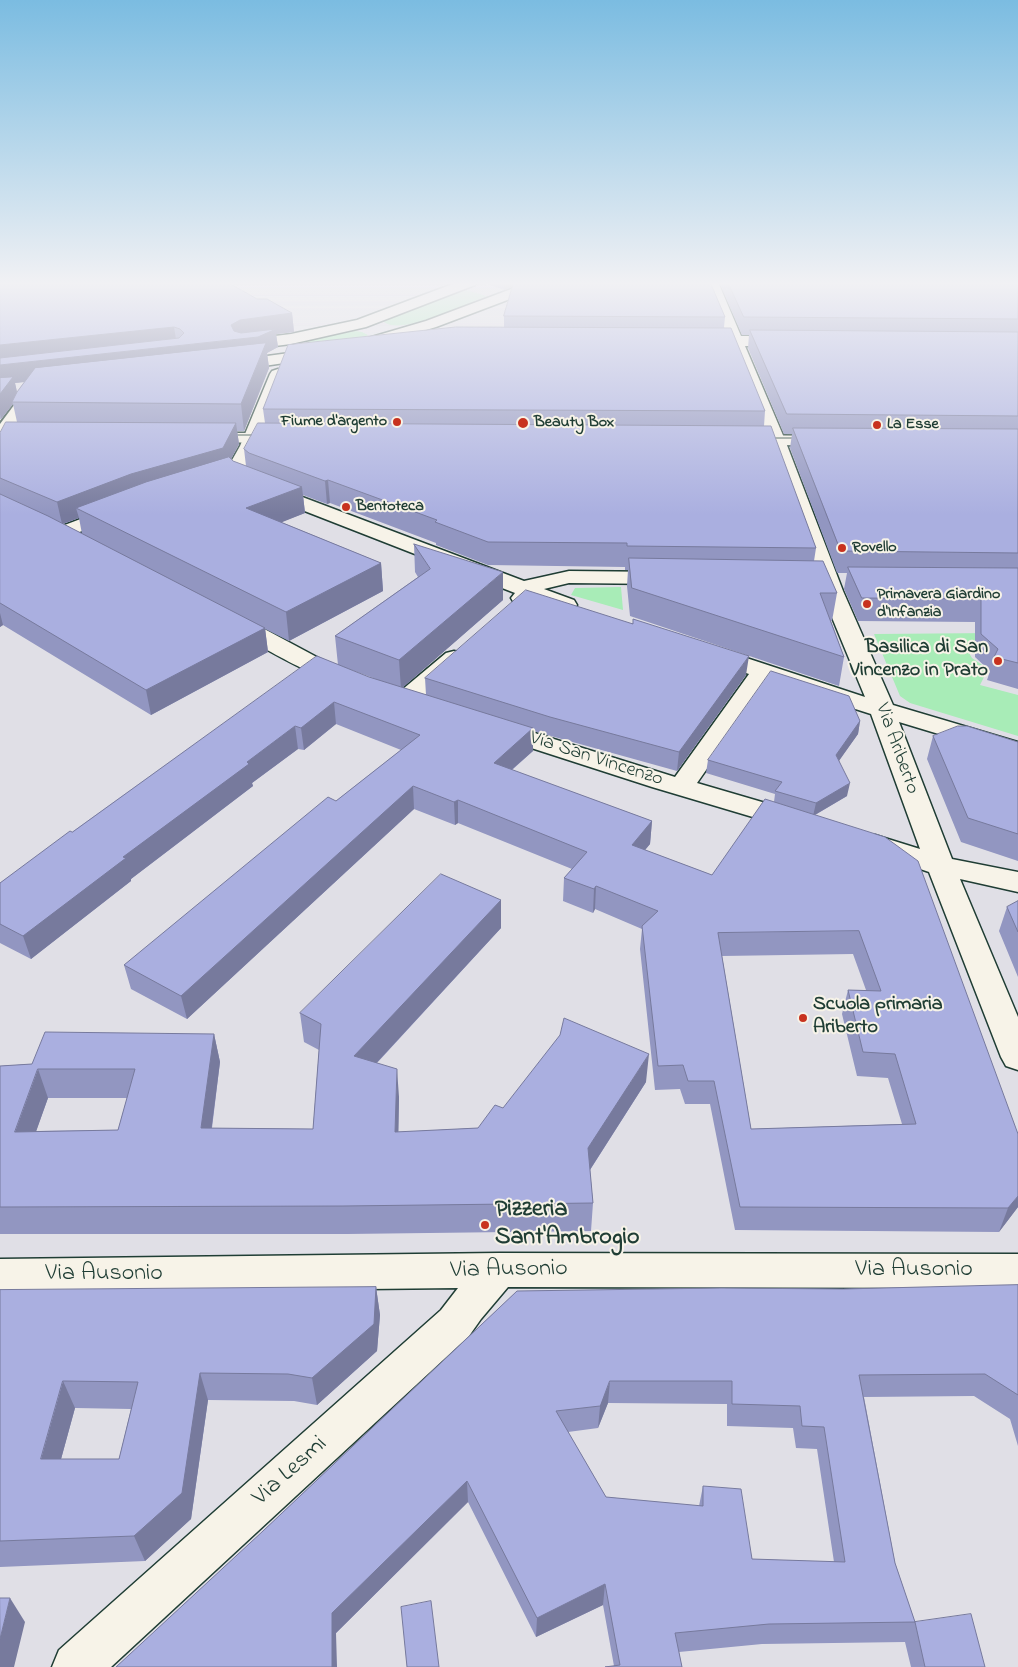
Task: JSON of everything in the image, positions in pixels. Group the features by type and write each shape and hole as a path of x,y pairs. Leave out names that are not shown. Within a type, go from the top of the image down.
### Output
{"street":[{"path":"212,368 284,360 252,438 236,469 227,477 244,481 528,590 546,599 584,611"},
{"name":"Via Ariberto","path":"743,360 881,708 927,832 1018,1057"},
{"path":"0,436 35,388 35,368"},
{"path":"17,390 54,386"},
{"path":"0,436 20,436"},
{"path":"187,437 307,438"},
{"path":"726,440 844,441"},
{"path":"62,533 134,505"},
{"path":"41,524 88,546"},
{"path":"505,613 532,585 568,577 684,579"},
{"path":"220,615 318,666 362,685"},
{"path":"434,708 397,697 468,645"},
{"path":"688,646 1018,750"},
{"path":"681,787 763,671"},
{"name":"Via San Vincenzo","path":"472,720 681,787 820,828"},
{"path":"848,836 942,866 1018,882"},
{"name":"Via Ausonio","path":"0,1276 499,1270 1018,1271"},
{"name":"Via Lesmi","path":"76,1667 455,1323 467,1306 499,1270"}],"green space":[{"path":"621,587 623,610 571,595 575,588"},
{"path":"996,633 972,647 969,653 972,658 988,669 980,685 1018,695 1018,736 910,703 900,696 874,634"}],"building":[{"path":"0,360 48,360 0,365"},
{"path":"111,360 259,360 241,404 12,402 35,368"},
{"path":"282,360 744,360 765,411 263,409"},
{"path":"763,360 1018,360 1018,416 787,414"},
{"path":"13,377 0,394 0,378"},
{"path":"6,422 236,423 223,448 131,474 57,502 0,478 0,433"},
{"path":"258,423 771,426 816,548 627,546 627,543 488,542 435,522 437,520 249,453 244,449"},
{"path":"793,428 1018,429 1018,553 841,551"},
{"path":"229,457 233,461 302,487 246,508 381,563 286,612 76,508 146,482"},
{"path":"0,494 48,516 265,628 146,690 0,603"},
{"path":"414,544 503,572 399,660 335,636 430,569"},
{"path":"629,558 823,561 837,593 820,593 844,657 632,588"},
{"path":"848,567 1018,568 1018,663 994,657 998,649 981,634 981,599 862,598"},
{"path":"526,590 633,624 633,619 749,656 679,752 550,717 425,678"},
{"path":"317,656 369,677 533,728 494,763 652,821 632,845 712,875 765,799 885,837 918,861 1018,1134 1018,1196 1008,1208 740,1207 714,1081 688,1081 683,1065 658,1066 642,926 658,911 596,886 594,889 564,878 587,852 458,800 454,802 413,786 181,996 124,965 328,797 336,801 420,735 334,702 301,728 295,726 247,762 249,764 123,857 126,858 23,936 0,924 0,883 70,831 72,832","holes":["859,931 881,991 848,990 863,1052 895,1054 916,1124 751,1129 718,933"]},
{"path":"771,671 849,696 860,721 836,755 850,783 816,803 775,791 782,782 708,760"},
{"path":"958,726 967,726 1018,742 1018,834 968,818 933,736"},
{"path":"441,874 501,900 354,1056 397,1069 395,1132 478,1128 495,1105 503,1108 560,1035 564,1018 649,1054 588,1148 593,1203 0,1207 0,1066 32,1064 45,1032 214,1034 201,1128 313,1129 321,1024 300,1013","holes":["38,1069 135,1069 118,1130 15,1132"]},
{"path":"1018,901 1018,932 1007,907"},
{"path":"1018,1285 1018,1395 985,1374 859,1375 895,1563 915,1622 769,1624 675,1633 682,1667 605,1667 620,1665 605,1584 537,1618 467,1481 332,1613 332,1667 116,1667 517,1291 721,1288 843,1289","holes":["610,1381 732,1381 732,1404 800,1406 802,1426 824,1427 845,1562 752,1559 741,1489 703,1486 703,1506 606,1497 556,1411 600,1406"]},
{"path":"376,1287 374,1324 312,1378 288,1374 200,1373 182,1493 134,1536 0,1541 0,1290","holes":["63,1381 138,1382 119,1459 41,1459"]},
{"path":"0,1598 10,1598 0,1639"},
{"path":"431,1601 439,1667 407,1667 401,1607"},
{"path":"971,1614 985,1667 925,1667 915,1622"}],"tram line":[{"path":"222,435 265,435"},
{"path":"762,438 805,438"}],"place":[{"name":"Fiume d'argento","path":"397,422"},
{"name":"Beauty Box","path":"523,423"},
{"name":"La Esse","path":"877,425"},
{"name":"Bentoteca","path":"346,507"},
{"name":"Rovello","path":"842,548"},
{"name":"Primavera Giardino d'Infanzia","path":"867,604"},
{"name":"Basilica di San Vincenzo in Prato","path":"998,661"},
{"name":"Scuola primaria Ariberto","path":"803,1018"},
{"name":"Pizzeria Sant'Ambrogio","path":"485,1225"}]}
